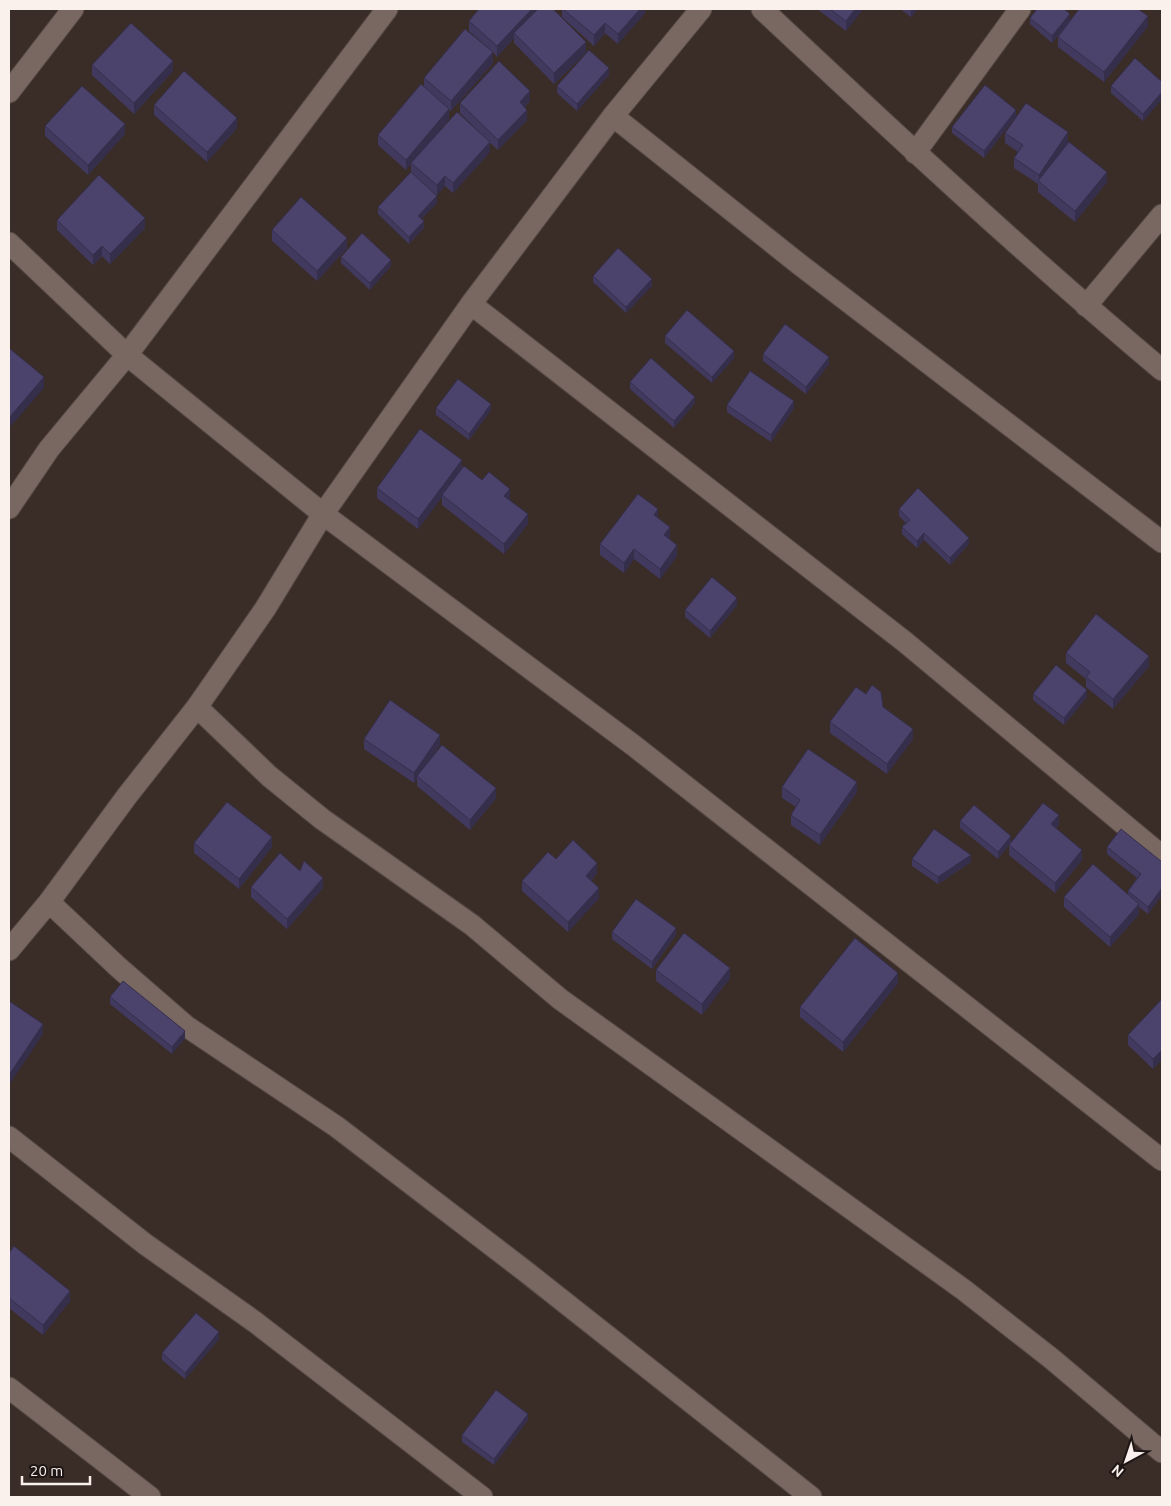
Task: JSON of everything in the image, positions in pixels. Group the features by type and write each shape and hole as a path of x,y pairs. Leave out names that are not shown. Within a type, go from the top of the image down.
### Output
{"street":[{"path":"9,92 73,9"},
{"path":"9,508 49,450 127,355 387,9"},
{"path":"9,950 49,902 126,796 197,707 265,609 323,514 471,304 613,116 701,9"},
{"path":"762,9 915,152 1086,306 1162,370"},
{"path":"915,152 1020,9"},
{"path":"613,116 799,264 1162,542"},
{"path":"1086,306 1162,215"},
{"path":"9,243 127,355 323,514 625,739 1162,1160"},
{"path":"471,304 906,642 1162,856"},
{"path":"197,707 269,776 322,819 472,925 560,999 964,1290 1052,1359 1162,1452"},
{"path":"49,902 118,967 186,1026 337,1127 525,1271 811,1497"},
{"path":"9,1138 145,1244 255,1322 482,1497"},
{"path":"9,1388 150,1497"}],"building":[{"path":"479,9 532,9 497,46 469,21"},
{"path":"538,9 553,9 586,42 554,73 514,33"},
{"path":"563,9 640,9 618,34 605,23 594,35"},
{"path":"830,9 855,9 846,21"},
{"path":"1037,9 1064,9 1070,14 1052,36 1030,18"},
{"path":"1079,9 1138,9 1148,16 1104,72 1058,37"},
{"path":"131,23 173,61 134,103 92,65"},
{"path":"465,29 493,52 451,101 424,78"},
{"path":"589,50 609,68 577,104 557,86"},
{"path":"1135,58 1162,82 1162,92 1143,114 1111,86"},
{"path":"499,61 530,91 520,102 527,110 498,140 460,103"},
{"path":"184,71 237,118 207,152 154,105"},
{"path":"421,84 449,109 406,160 378,135"},
{"path":"985,85 1016,110 984,151 952,127"},
{"path":"82,86 125,124 88,165 45,126"},
{"path":"1026,103 1068,132 1039,175 1014,158 1023,145 1005,133"},
{"path":"457,112 490,142 453,183 445,176 437,185 411,163"},
{"path":"1069,142 1107,172 1075,211 1038,181"},
{"path":"411,172 437,196 418,216 424,221 409,237 378,207"},
{"path":"99,175 145,218 110,254 102,246 93,255 57,220"},
{"path":"301,197 347,238 317,271 272,230"},
{"path":"362,233 391,260 370,283 341,257"},
{"path":"618,248 652,279 626,307 593,276"},
{"path":"687,310 734,351 712,377 665,336"},
{"path":"785,324 829,357 806,387 763,354"},
{"path":"9,348 44,377 9,418"},
{"path":"651,358 695,397 674,421 630,382"},
{"path":"750,371 794,401 771,435 727,405"},
{"path":"458,379 491,404 469,434 436,408"},
{"path":"420,429 462,460 418,519 377,488"},
{"path":"464,466 482,480 489,472 510,489 504,496 528,514 504,544 442,495"},
{"path":"918,488 969,538 950,558 924,533 917,541 902,527 910,520 899,509"},
{"path":"638,494 658,509 654,515 670,527 664,535 677,545 660,569 634,549 624,563 600,544"},
{"path":"712,577 737,598 710,631 685,610"},
{"path":"1096,614 1149,656 1113,699 1086,677 1090,672 1066,653"},
{"path":"1056,665 1087,690 1064,718 1033,694"},
{"path":"872,685 881,692 883,707 913,729 887,764 830,722 856,687 866,694"},
{"path":"390,700 440,735 414,773 364,739"},
{"path":"442,745 496,788 470,820 417,776"},
{"path":"808,749 857,782 820,835 791,815 800,800 782,787"},
{"path":"227,802 272,837 239,879 194,843"},
{"path":"1043,803 1059,815 1051,824 1082,850 1055,883 1009,845"},
{"path":"974,805 1011,836 998,852 960,821"},
{"path":"934,829 971,855 938,877 912,859"},
{"path":"1121,829 1162,862 1162,888 1148,907 1128,891 1141,874 1107,847"},
{"path":"573,840 597,863 586,876 599,888 568,922 522,881 548,852 556,859"},
{"path":"280,853 300,871 304,861 323,878 287,919 251,887"},
{"path":"1093,864 1139,904 1110,937 1064,897"},
{"path":"636,899 676,928 652,962 612,932"},
{"path":"684,933 730,968 702,1004 656,970"},
{"path":"855,938 898,973 843,1042 800,1007"},
{"path":"123,981 185,1031 172,1047 110,997"},
{"path":"1162,999 1162,1050 1153,1059 1128,1035"},
{"path":"9,1001 43,1024 9,1075"},
{"path":"14,1246 70,1291 43,1325 9,1298 9,1253"},
{"path":"196,1313 219,1332 185,1373 162,1353"},
{"path":"496,1390 528,1414 494,1459 462,1435"}]}
